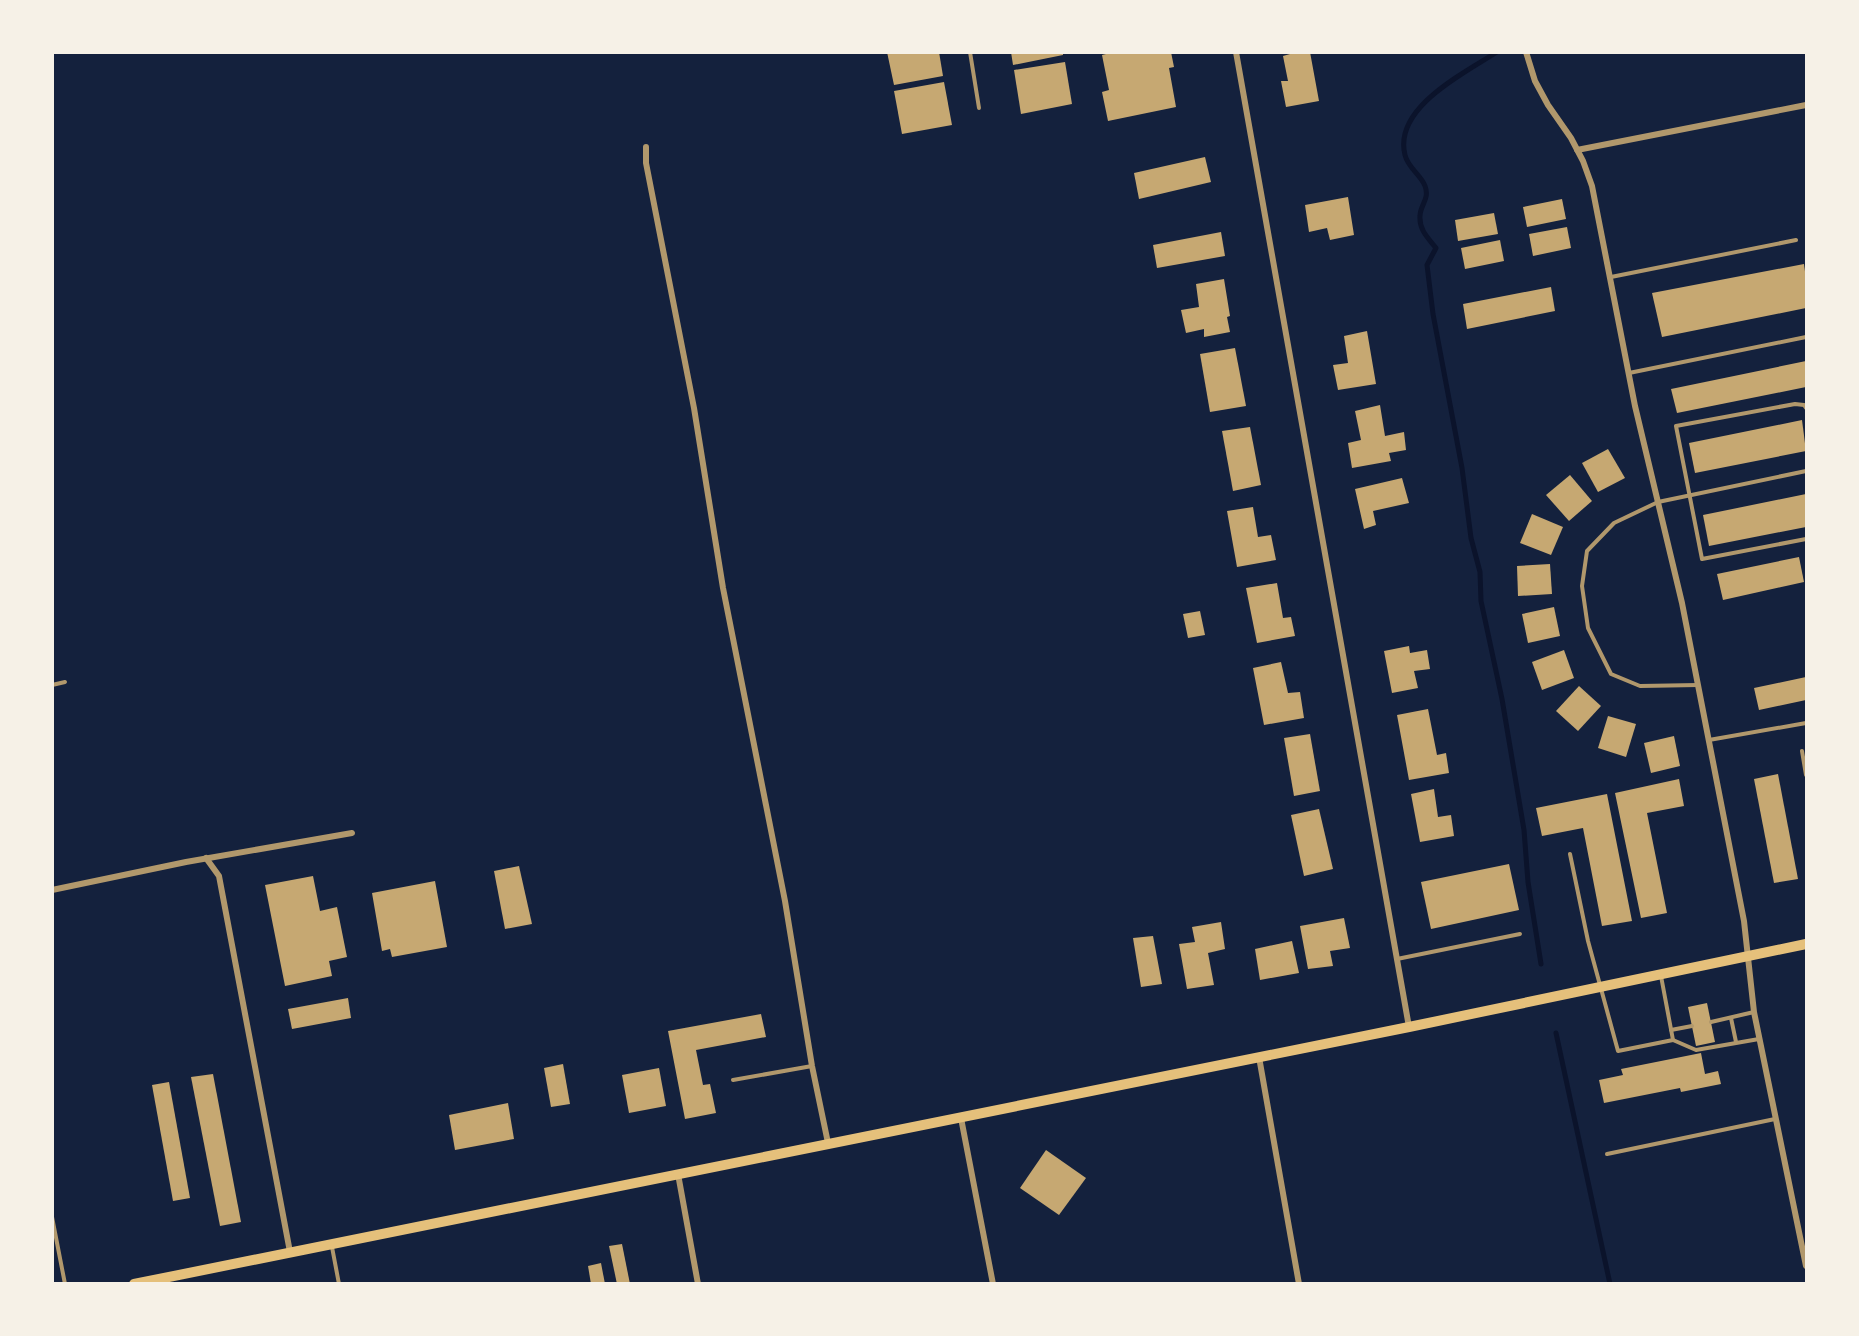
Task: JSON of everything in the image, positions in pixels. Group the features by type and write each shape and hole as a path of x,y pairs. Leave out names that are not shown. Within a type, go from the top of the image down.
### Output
{"main road":[{"path":"134,1284 182,1279 331,1243 961,1118 1806,944"}],"street":[{"path":"1236,52 1409,1027"},
{"path":"1526,52 1535,81 1577,150 1592,186 1629,373 1682,603 1749,957 1754,1012 1775,1119 1805,1250 1806,1266"},
{"path":"1577,150 1806,105"},
{"path":"646,147 646,163 694,408 723,588 785,901 812,1066 828,1143"},
{"path":"52,890 206,858 352,833"},
{"path":"206,858 219,876 290,1252"},
{"path":"1258,1056 1299,1284"},
{"path":"961,1118 993,1284"},
{"path":"678,1174 698,1284"}],"lane":[{"path":"970,52 980,108"},
{"path":"1610,278 1796,240"},
{"path":"1629,373 1806,337"},
{"path":"1806,408 1804,405 1795,404 1676,426 1702,559 1806,539"},
{"path":"1698,685 1640,686 1611,674 1588,628 1582,586 1587,550 1614,523 1658,502 1806,471"},
{"path":"52,685 65,682"},
{"path":"1709,740 1806,723"},
{"path":"1802,752 1806,775"},
{"path":"1569,854 1588,941 1618,1051 1673,1040 1696,1050 1760,1039"},
{"path":"1397,959 1520,934"},
{"path":"1661,975 1673,1040"},
{"path":"1711,1022 1754,1012"},
{"path":"1731,1018 1736,1042"},
{"path":"1671,1030 1692,1026"},
{"path":"733,1080 812,1066"},
{"path":"1607,1154 1775,1119"},
{"path":"52,1217 65,1284"},
{"path":"331,1243 339,1284"}],"building":[{"path":"887,52 939,52 943,76 894,85"},
{"path":"1011,52 1063,52 1063,55 1013,65"},
{"path":"1114,52 1171,52 1174,67 1169,68 1176,107 1108,121 1102,92 1109,90 1102,55"},
{"path":"1297,52 1310,52 1319,101 1286,107 1281,81 1288,81 1283,56"},
{"path":"1065,62 1072,104 1021,114 1014,70"},
{"path":"944,82 952,125 902,134 894,91"},
{"path":"1205,157 1211,182 1139,199 1134,173"},
{"path":"1348,197 1354,235 1330,240 1327,228 1309,232 1305,205"},
{"path":"1562,199 1566,219 1527,227 1523,207"},
{"path":"1494,213 1498,234 1458,241 1455,220"},
{"path":"1567,227 1571,248 1533,256 1529,234"},
{"path":"1221,232 1225,256 1157,268 1153,245"},
{"path":"1500,240 1504,261 1465,269 1461,248"},
{"path":"1804,264 1806,308 1662,337 1652,293"},
{"path":"1224,279 1230,332 1204,337 1204,329 1186,333 1181,310 1199,307 1196,284"},
{"path":"1551,287 1555,311 1467,329 1463,304"},
{"path":"1367,331 1376,384 1338,390 1333,365 1348,363 1344,336"},
{"path":"1235,348 1246,406 1210,412 1200,354"},
{"path":"1806,361 1806,387 1677,413 1671,389"},
{"path":"1380,405 1385,436 1404,432 1406,450 1389,453 1391,461 1352,468 1348,443 1361,440 1355,411"},
{"path":"1802,420 1806,451 1695,473 1689,443"},
{"path":"1250,427 1261,485 1233,491 1222,431"},
{"path":"1608,449 1625,478 1598,492 1582,463"},
{"path":"1570,475 1592,501 1569,521 1546,495"},
{"path":"1402,478 1409,503 1373,511 1376,525 1364,529 1355,489"},
{"path":"1806,494 1806,527 1709,546 1703,515"},
{"path":"1253,507 1258,537 1271,535 1276,560 1237,567 1227,511"},
{"path":"1532,514 1563,527 1551,555 1520,543"},
{"path":"1799,557 1804,582 1723,600 1717,574"},
{"path":"1550,564 1552,594 1518,596 1517,566"},
{"path":"1277,583 1283,618 1291,617 1295,636 1257,643 1246,588"},
{"path":"1554,607 1560,636 1528,643 1522,614"},
{"path":"1200,611 1205,635 1188,638 1183,614"},
{"path":"1409,646 1410,653 1427,650 1430,669 1414,671 1418,688 1392,693 1384,651"},
{"path":"1564,650 1574,678 1542,690 1532,662"},
{"path":"1281,662 1288,693 1300,692 1304,718 1264,725 1253,668"},
{"path":"1806,677 1806,700 1759,710 1754,688"},
{"path":"1579,686 1601,706 1578,731 1556,711"},
{"path":"1428,709 1437,755 1446,753 1449,773 1409,780 1397,715"},
{"path":"1608,716 1636,724 1626,757 1598,748"},
{"path":"1310,734 1320,791 1294,796 1284,738"},
{"path":"1674,736 1680,766 1651,773 1644,743"},
{"path":"1778,774 1798,879 1774,883 1754,779"},
{"path":"1679,779 1684,806 1647,813 1667,913 1641,918 1615,793"},
{"path":"1434,789 1438,817 1451,815 1454,836 1420,842 1411,794"},
{"path":"1607,794 1632,921 1602,926 1583,828 1542,836 1536,808"},
{"path":"1319,809 1333,869 1304,876 1291,815"},
{"path":"1509,864 1519,910 1431,929 1421,882"},
{"path":"519,866 532,924 505,929 494,871"},
{"path":"313,876 320,911 337,907 347,957 329,961 332,976 285,986 265,885"},
{"path":"435,881 447,947 392,957 390,949 382,951 372,893"},
{"path":"1344,918 1350,948 1330,951 1333,966 1308,969 1300,926"},
{"path":"1221,922 1225,949 1208,953 1214,985 1187,989 1179,944 1195,942 1192,927"},
{"path":"1153,936 1162,984 1141,987 1133,938"},
{"path":"1292,941 1299,973 1260,980 1255,949"},
{"path":"348,998 351,1018 292,1029 288,1009"},
{"path":"1707,1003 1715,1042 1696,1046 1688,1007"},
{"path":"761,1014 766,1037 696,1050 703,1085 710,1084 716,1113 685,1119 668,1031"},
{"path":"1701,1053 1705,1074 1718,1071 1721,1084 1681,1092 1680,1088 1604,1103 1599,1080 1623,1075 1621,1069"},
{"path":"563,1064 570,1104 551,1107 544,1068"},
{"path":"659,1068 666,1106 629,1113 622,1075"},
{"path":"213,1074 241,1222 220,1226 191,1077"},
{"path":"169,1082 190,1198 173,1201 152,1085"},
{"path":"508,1103 514,1139 455,1150 449,1115"},
{"path":"1046,1150 1086,1178 1059,1215 1020,1188"},
{"path":"622,1244 630,1284 617,1284 609,1246"},
{"path":"601,1263 605,1284 591,1284 588,1266"}],"waterway":[{"path":"1497,52 1450,81 1434,94 1420,107 1410,122 1404,138 1407,160 1423,182 1426,191 1426,198 1420,212 1421,226 1436,248 1427,265 1433,314 1462,468 1471,538 1480,572 1481,601 1502,699 1524,830 1528,882 1541,964"},
{"path":"1556,1033 1610,1284"}]}
